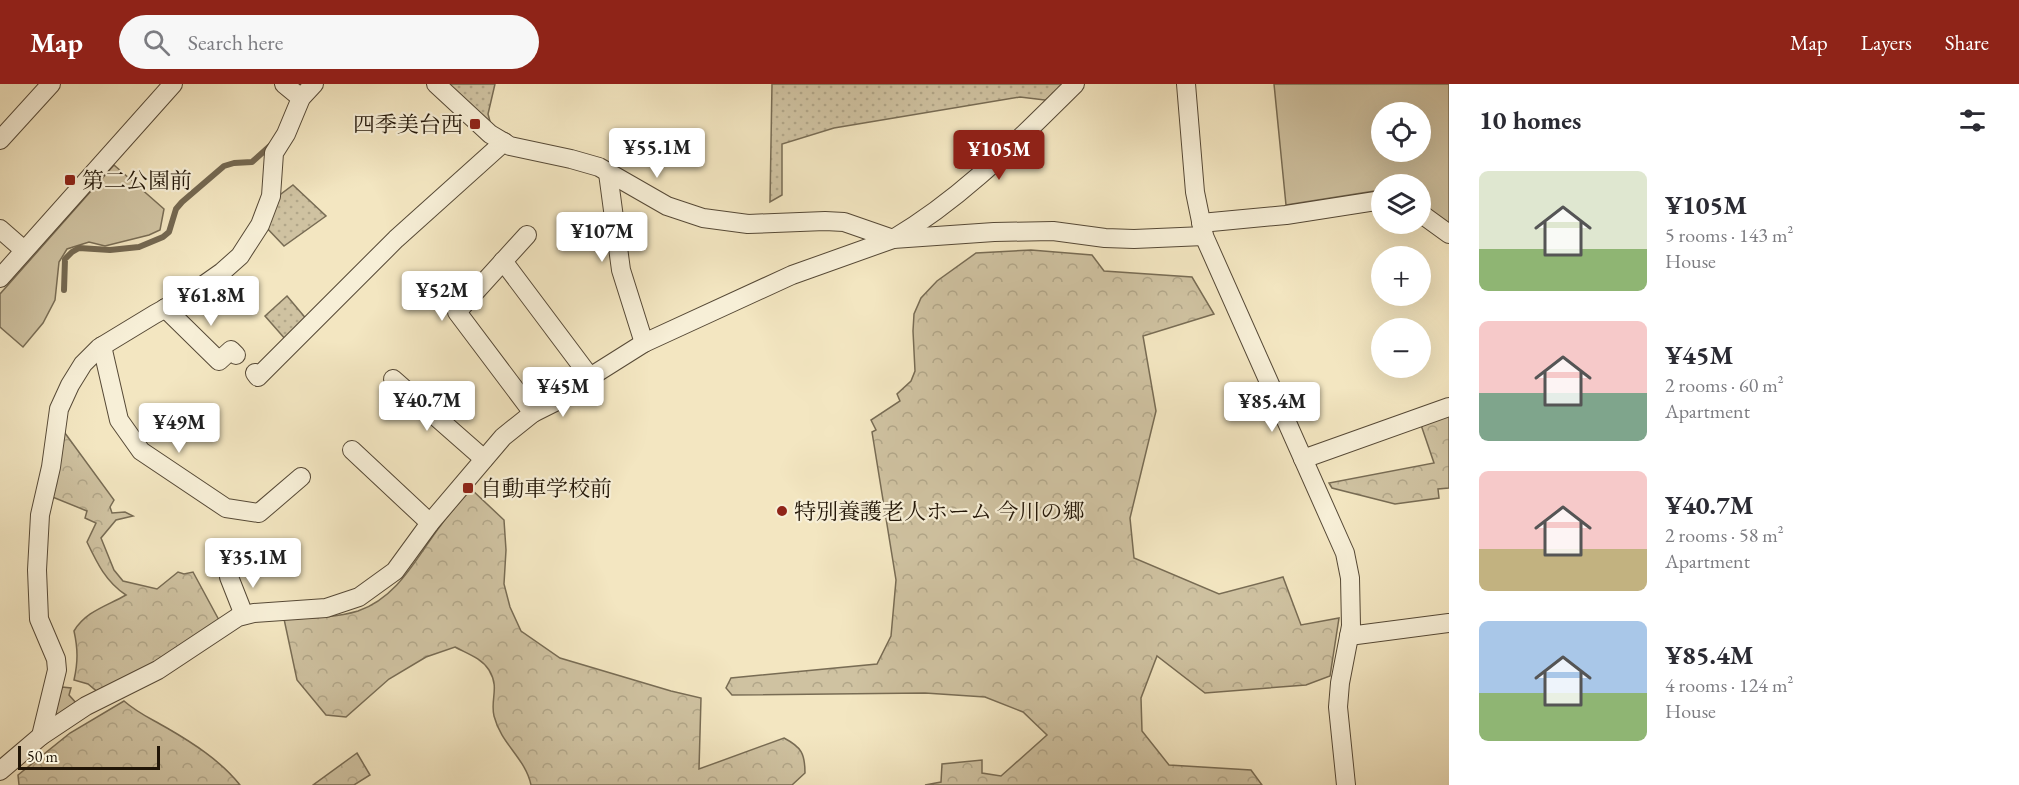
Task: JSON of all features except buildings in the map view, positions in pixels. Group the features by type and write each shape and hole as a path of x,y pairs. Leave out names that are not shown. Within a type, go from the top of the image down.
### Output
{"street":[{"path":"0,140 51,84"},
{"path":"0,278 172,84"},
{"path":"284,84 301,98"},
{"path":"40,736 57,670 56,659 39,619 37,570 40,515 51,467 59,409 83,364 102,346 197,290 240,256 260,225 271,196 274,153 286,134 301,98 314,84"},
{"path":"436,84 490,134 510,146 599,167 667,206 703,218 748,224 844,222 893,239 994,232 1053,231 1124,239 1202,230 1371,202"},
{"path":"0,771 40,736 86,706 158,670 238,617 254,613 326,608 358,597 395,571 430,523 503,437 533,413 571,394 590,377 644,344 792,275 893,239 926,220 961,192 1074,84"},
{"path":"1186,84 1195,192 1202,230 1345,554 1350,578 1351,626 1340,683 1338,707 1346,785"},
{"path":"255,373 258,377 396,239 504,142"},
{"path":"608,173 621,270 644,344"},
{"path":"1431,221 1449,234"},
{"path":"0,229 24,250"},
{"path":"527,236 457,312 533,413"},
{"path":"503,261 590,377"},
{"path":"165,308 219,361 231,350 236,355"},
{"path":"102,346 119,420 141,451 226,508 259,513 301,477"},
{"path":"393,378 484,459"},
{"path":"1303,459 1449,407"},
{"path":"352,450 430,523"},
{"path":"229,577 244,615"},
{"path":"1349,636 1449,623"}],"green space":[{"path":"443,84 495,84 488,114 491,125"},
{"path":"772,84 1069,84 1053,101 1020,97 834,128 782,144 782,195 770,202"},
{"path":"1274,84 1449,84 1449,227 1431,212 1431,174 1371,174 1371,192 1286,205"},
{"path":"114,165 164,209 160,230 105,246 89,242 67,249 59,262 55,300 43,323 23,347 0,327 0,294"},
{"path":"293,185 326,216 284,246 265,226 277,197"},
{"path":"1031,250 1092,255 1104,271 1192,277 1214,314 1143,336 1156,411 1130,518 1134,558 1219,594 1283,577 1301,625 1339,618 1330,676 1306,685 1205,693 1157,656 1141,698 1142,731 1169,765 1251,770 1262,785 925,785 941,782 942,764 982,760 982,773 1001,776 1047,735 1023,712 985,697 925,693 732,695 726,688 731,678 877,664 891,636 896,580 872,432 876,430 871,420 900,401 897,394 911,381 915,371 914,314 921,298 937,281 976,253"},
{"path":"287,296 308,321 286,340 265,316"},
{"path":"1449,412 1449,488 1438,489 1439,498 1395,504 1332,488 1329,483 1434,463 1420,422"},
{"path":"62,429 114,500 110,507 112,513 125,512 133,516 116,520 101,538 114,570 123,581 157,589 178,572 184,574 193,572 220,622 166,658 99,693 88,684 74,680 77,655 74,631 85,618 126,595 98,565 87,542 96,523 85,518 87,511 50,496"},
{"path":"471,489 504,520 506,550 504,584 510,607 521,631 560,658 701,698 699,769 784,738 801,751 805,773 792,785 531,785 524,767 497,726 493,710 494,682 489,670 478,659 455,647 426,657 389,679 346,717 326,715 297,680 284,619 340,615 358,611 385,596 406,574 444,520"},
{"path":"62,687 71,688 69,695 77,704 53,722"},
{"path":"124,701 206,753 240,785 19,785 18,775 70,733"},
{"path":"357,753 370,775 354,785 313,785"}],"waterway":[{"path":"64,290 65,259 72,252 79,248 110,250 139,247 163,237 169,232 176,209 182,202 224,166 252,162 271,145"}],"place":[{"name":"四季美台西","path":"475,124"},
{"name":"第二公園前","path":"70,180"},
{"name":"自動車学校前","path":"468,488"},
{"name":"特別養護老人ホーム 今川の郷","path":"782,511"}]}
